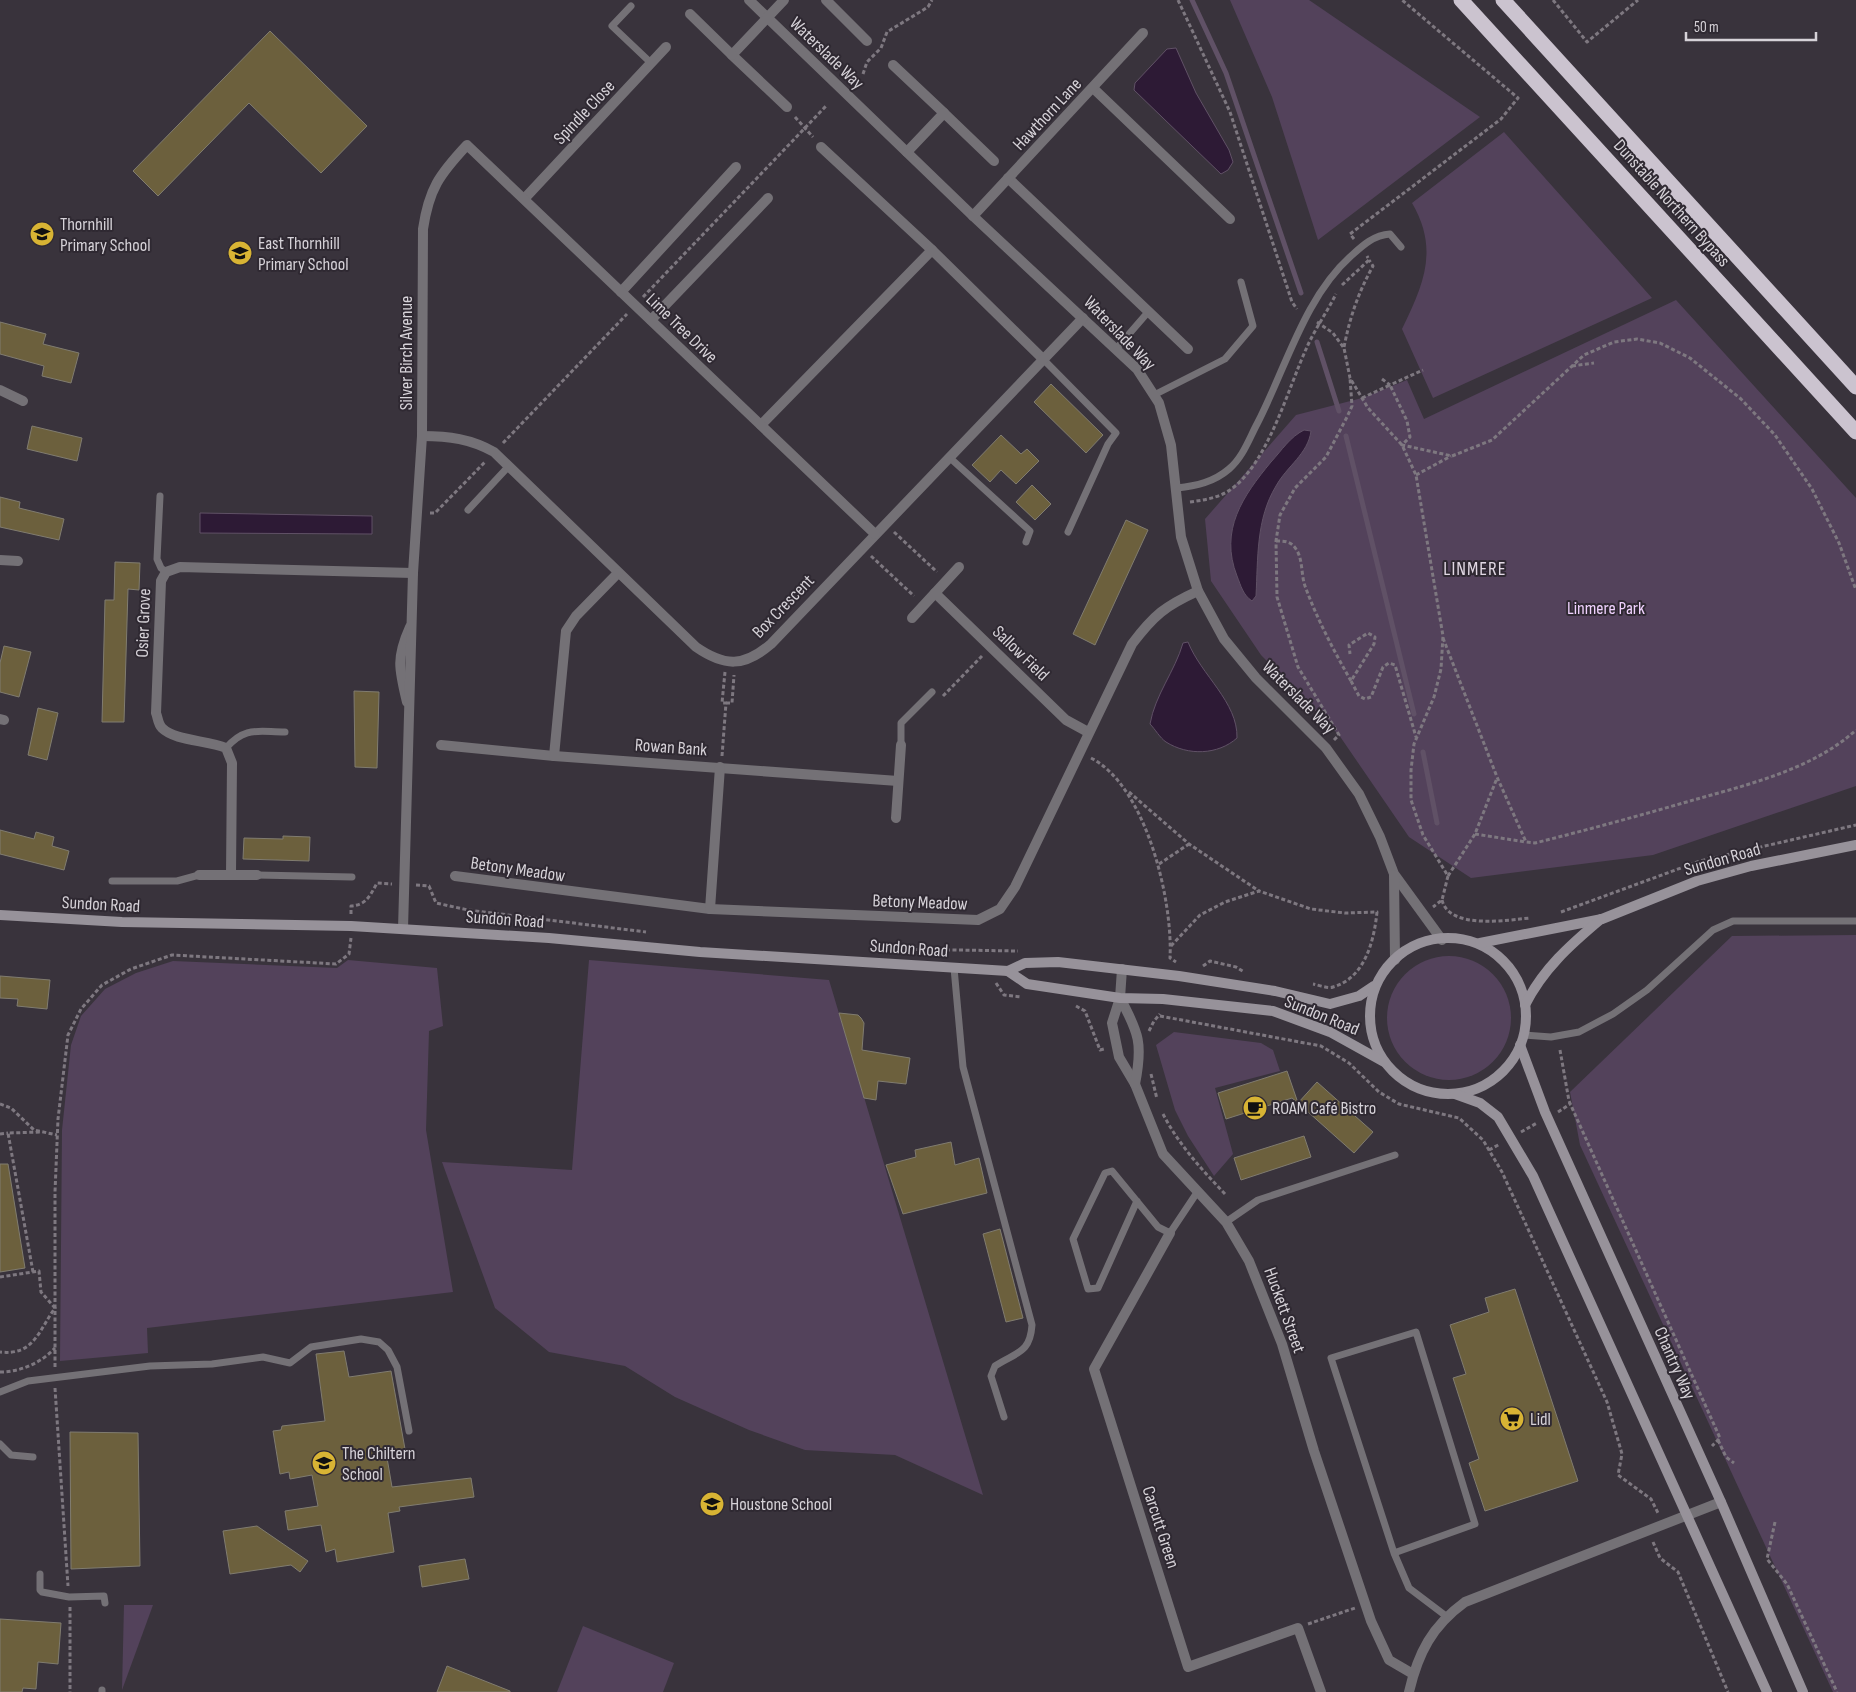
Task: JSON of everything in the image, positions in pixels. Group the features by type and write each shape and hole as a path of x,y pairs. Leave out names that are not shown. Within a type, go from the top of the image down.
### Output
{"highway":[{"name":"Dunstable Northern Bypass","path":"1461,0 1856,432"},
{"name":"Dunstable Northern Bypass","path":"1503,0 1856,387"}],"main road":[{"name":"Sundon Road","path":"1480,942 1602,919 1715,876 1751,866 1856,845"},
{"name":"Sundon Road","path":"0,915 122,922 351,926 549,938 700,952 954,968 1008,970 1025,963 1047,962 1122,969 1275,991 1330,1004 1359,996 1374,986"},
{"name":"Sundon Road","path":"1524,1005 1536,983 1552,962 1602,919"},
{"path":"1461,939 1480,942 1499,954 1513,970 1521,987 1524,1005 1523,1035 1514,1059 1495,1079 1469,1092 1455,1094 1435,1093 1416,1087 1399,1077 1385,1062 1377,1048 1372,1032 1370,1015 1374,986 1395,960 1412,948 1427,942 1442,940 1461,939"},
{"name":"Sundon Road","path":"1008,970 1027,984 1120,998 1163,999 1273,1012 1330,1032 1385,1062"},
{"name":"Chantry Way","path":"1520,1045 1548,1117 1721,1502 1803,1692"},
{"path":"1455,1094 1480,1103 1498,1117 1533,1176 1767,1692"}],"street":[{"name":"Waterslade Way","path":"749,0 973,216 1137,369 1159,403 1171,445 1181,536 1198,591 1224,639 1256,678 1326,748 1359,794 1380,836 1394,874 1442,940"},
{"path":"732,55 784,0"},
{"path":"826,0 867,40"},
{"path":"690,14 787,108"},
{"name":"Hawthorn Lane","path":"973,216 1143,33"},
{"name":"Spindle Close","path":"525,198 666,47"},
{"path":"893,65 994,161"},
{"path":"1093,88 1230,219"},
{"path":"907,152 944,114"},
{"name":"Lime Tree Drive","path":"467,145 525,198 875,534"},
{"name":"Silver Birch Avenue","path":"403,929 410,717 400,664 400,648 412,622 413,573 422,436 423,229 427,202 440,177 467,145"},
{"path":"822,147 932,250 1043,359"},
{"path":"621,292 736,167"},
{"path":"1008,178 1188,349"},
{"path":"651,320 768,198"},
{"path":"761,424 932,250"},
{"name":"Box Crescent","path":"731,662 757,656 771,644 1083,318"},
{"path":"0,390 23,401"},
{"path":"422,436 444,436 476,442 494,452 696,647 711,658 731,662"},
{"path":"0,560 18,561"},
{"name":"Osier Grove","path":"226,748 212,742 172,735 160,726 156,713 161,581 166,572 180,567 413,573"},
{"path":"912,618 959,567"},
{"path":"554,756 566,630 576,616 618,573"},
{"name":"Betony Meadow","path":"455,876 710,909 806,915 978,920 1000,909 1015,887 1132,644 1154,616 1170,604 1198,591"},
{"name":"Sallow Field","path":"935,592 1066,720 1088,732"},
{"name":"Rowan Bank","path":"441,745 554,756 898,781"},
{"path":"896,818 900,745"},
{"path":"226,748 232,763 231,874"},
{"path":"710,909 720,767"},
{"name":"Waterslade Way","path":"1394,874 1395,960"},
{"path":"199,875 257,875"},
{"name":"Huckett Street","path":"1122,969 1120,998 1112,1023 1118,1057 1135,1084 1163,1154 1226,1222 1250,1260 1282,1344 1314,1451 1365,1605 1389,1660 1413,1674"},
{"path":"1120,998 1136,1028 1140,1056 1135,1084"},
{"name":"Carcutt Green","path":"1170,1232 1094,1369 1188,1667 1298,1628"},
{"path":"1409,1692 1413,1674 1424,1645 1446,1616 1465,1602 1658,1529 1721,1502"},
{"path":"1298,1628 1321,1692"}],"lane":[{"path":"631,6 612,26 651,63"},
{"path":"1177,488 1210,482 1229,469 1241,456 1319,292 1334,271 1378,235 1390,234 1400,247"},
{"path":"1154,395 1225,359 1253,326 1241,282"},
{"path":"1116,349 1149,311"},
{"path":"1043,359 1116,432 1108,444 1068,532"},
{"path":"949,457 1030,531 1026,542"},
{"path":"468,510 509,466"},
{"path":"160,496 158,559 161,568 166,572"},
{"path":"900,745 901,723 932,692"},
{"path":"226,748 236,736 245,732 285,732"},
{"path":"112,881 178,881 199,875"},
{"path":"257,875 352,877"},
{"path":"1523,1035 1551,1037 1579,1032 1596,1023 1648,990 1713,930 1733,921 1856,921"},
{"path":"954,968 963,1067 1032,1325 1028,1345 1024,1350 995,1366 991,1376 1004,1417"},
{"path":"1226,1222 1258,1200 1396,1155"},
{"path":"1137,1201 1098,1288 1088,1289 1074,1239 1105,1172 1112,1171 1137,1201 1158,1227 1170,1232 1198,1191"},
{"path":"1394,1553 1475,1524 1416,1332 1331,1358 1394,1553 1409,1588 1446,1616"},
{"path":"0,1392 28,1381 150,1366 212,1364 263,1357 290,1363 311,1347 361,1339 379,1342 388,1350 397,1367 409,1431"},
{"path":"0,1444 11,1455 33,1457"},
{"path":"40,1574 40,1590 42,1592 69,1596 104,1596 105,1603"}],"path":[{"path":"863,74 867,62 878,51 887,32 928,7 932,0"},
{"path":"1178,0 1230,112 1292,302 1299,312 1333,333 1344,348"},
{"path":"1326,748 1338,736 1298,667 1277,597 1276,540 1280,515 1295,488 1326,457 1352,406 1350,378 1344,348 1351,313 1359,291 1373,266 1350,234 1501,119 1518,98 1402,0"},
{"path":"1553,0 1587,42 1638,0"},
{"path":"867,40 893,65"},
{"path":"787,108 822,147"},
{"path":"1320,325 1338,289 1369,260"},
{"path":"1416,475 1452,456 1492,440 1584,355 1614,342 1637,339 1660,343 1690,358 1741,399 1774,435 1812,489 1839,543 1856,590"},
{"path":"1572,366 1594,363"},
{"path":"1362,398 1423,370"},
{"path":"1350,378 1362,398 1402,445 1416,475 1443,636 1497,777 1526,842"},
{"path":"1382,379 1390,385 1407,421 1410,437 1402,445"},
{"path":"1402,445 1452,456"},
{"path":"885,523 946,581"},
{"path":"1276,540 1286,541 1295,546 1299,553 1305,585 1326,635 1359,696 1365,699 1371,697 1383,667 1389,663 1395,665 1417,738"},
{"path":"862,547 924,605"},
{"path":"1350,654 1349,645 1368,634 1375,637 1374,644 1351,682"},
{"path":"1443,636 1441,669 1434,697 1417,738 1411,770 1411,800 1423,835 1448,876"},
{"path":"932,692 940,699 991,647"},
{"path":"731,662 732,703 722,703 731,662"},
{"path":"720,767 726,703"},
{"path":"1475,834 1535,843 1747,785 1807,761 1838,746 1856,730"},
{"path":"1079,752 1096,760 1127,790 1190,844 1259,891 1310,909 1345,913 1377,912 1376,925 1363,965 1332,988"},
{"path":"1497,777 1475,834 1448,876 1442,900 1443,904 1458,917 1475,922 1532,918"},
{"path":"1127,790 1159,864 1167,906 1171,946 1170,958 1180,964 1171,964"},
{"path":"1555,913 1700,861 1856,825"},
{"path":"1159,864 1190,844"},
{"path":"351,906 360,906 370,898 377,883"},
{"path":"429,886 436,903 468,910 656,933"},
{"path":"1171,946 1200,915 1225,902 1259,891"},
{"path":"55,1364 57,1135 68,1034 81,1008 102,985 131,969 172,955 336,964 349,954 350,944"},
{"path":"888,948 1020,951"},
{"path":"1004,995 1024,997"},
{"path":"1072,1003 1085,1011 1100,1050"},
{"path":"1148,1034 1154,1021 1160,1016 1321,1046 1349,1063 1379,1092 1399,1104 1459,1118 1483,1140 1502,1172 1607,1402 1622,1454 1618,1475 1651,1499 1661,1521 1658,1529 1651,1537 1660,1558 1678,1572 1728,1692"},
{"path":"1560,1050 1570,1104 1720,1438 1718,1440 1726,1456 1734,1463"},
{"path":"1150,1066 1158,1101"},
{"path":"0,1104 10,1108 34,1130 57,1135"},
{"path":"1489,1150 1570,1104"},
{"path":"1160,1108 1174,1134 1196,1163 1226,1195"},
{"path":"0,1134 41,1132"},
{"path":"8,1134 33,1272"},
{"path":"0,1277 39,1271 41,1292 55,1308"},
{"path":"0,1352 12,1352 33,1342 55,1308"},
{"path":"0,1372 8,1372 32,1365 55,1348"},
{"path":"55,1387 69,1596 70,1692"},
{"path":"1712,1446 1718,1440"},
{"path":"1774,1522 1767,1559 1787,1584 1837,1692"},
{"path":"1298,1628 1365,1605"}],"green space":[{"path":"1230,0 1309,0 1480,117 1318,240 1272,97"},
{"path":"1504,132 1652,298 1433,398 1402,329 1417,297 1427,251 1420,220 1412,203"},
{"name":"Linmere Park","path":"1676,300 1856,498 1856,786 1653,855 1471,878 1409,837 1339,735 1261,655 1211,581 1205,519 1296,415 1362,398 1407,380 1424,419"},
{"path":"1856,935 1856,1692 1833,1692 1580,1145 1570,1092 1732,936"},
{"path":"1449,956 1473,961 1493,974 1506,994 1511,1018 1506,1042 1493,1062 1473,1075 1449,1080 1425,1075 1405,1062 1392,1042 1387,1018 1392,994 1405,974 1425,961"},
{"path":"348,960 437,968 443,1026 429,1031 426,1130 453,1292 147,1328 148,1353 60,1361 62,1130 71,1045 81,1016 105,989 136,973 173,961 337,968"},
{"path":"589,960 829,980 983,1495 895,1455 805,1450 749,1430 675,1397 625,1366 549,1352 495,1308 442,1162 572,1170"},
{"path":"1174,1032 1261,1043 1273,1050 1280,1071 1215,1088 1233,1154 1214,1176 1188,1136 1175,1110 1156,1045"},
{"path":"124,1605 153,1605 122,1690"},
{"path":"583,1626 674,1663 663,1692 557,1692"}],"shaded area":[{"path":"1176,48 1196,93 1229,150 1233,162 1228,170 1221,174 1134,90 1135,83 1167,49"},
{"path":"1304,430 1311,431 1306,446 1276,486 1269,499 1261,525 1256,596 1252,601 1243,590 1232,559 1232,529 1243,501 1251,488 1290,440"},
{"path":"200,513 372,516 372,534 200,533"},
{"path":"1188,642 1201,666 1232,712 1236,725 1237,738 1221,748 1203,752 1175,747 1166,742 1150,724 1156,703 1183,643"}],"building":[{"path":"270,31 367,126 321,173 249,103 158,196 133,171"},
{"path":"0,322 46,334 43,344 79,353 71,383 42,376 44,366 0,354"},
{"path":"1051,384 1103,435 1086,453 1034,402"},
{"path":"32,426 82,438 77,461 27,449"},
{"path":"1001,435 1021,454 1027,449 1039,461 1016,484 1001,470 990,482 972,465"},
{"path":"1032,485 1051,504 1035,520 1016,502"},
{"path":"0,497 20,502 19,508 64,519 59,540 0,527"},
{"path":"1126,520 1148,530 1095,645 1073,634"},
{"path":"115,562 140,563 139,590 128,589 124,722 102,722 105,600 114,600"},
{"path":"4,646 31,652 19,697 0,692 0,663"},
{"path":"354,691 379,692 377,768 355,767"},
{"path":"38,708 58,713 47,760 28,755"},
{"path":"0,830 34,839 36,832 54,837 52,846 69,851 64,870 0,854"},
{"path":"283,836 310,837 309,861 243,859 244,838 283,839"},
{"path":"0,976 50,980 47,1009 17,1006 18,999 0,998"},
{"path":"839,1013 858,1015 861,1018 864,1023 862,1050 910,1058 906,1084 878,1081 876,1100 864,1098"},
{"path":"1287,1071 1298,1103 1292,1098 1226,1119 1218,1093"},
{"path":"1317,1082 1373,1132 1354,1153 1298,1103"},
{"path":"1304,1136 1311,1157 1241,1180 1234,1158"},
{"path":"951,1142 955,1165 979,1158 987,1193 903,1214 886,1165 916,1157 915,1150"},
{"path":"0,1164 8,1164 25,1268 0,1272"},
{"path":"1000,1229 1023,1318 1006,1322 983,1234"},
{"name":"Lidl","path":"1515,1289 1578,1481 1485,1511 1469,1463 1479,1459 1453,1378 1466,1374 1450,1325 1489,1312 1485,1298"},
{"path":"344,1351 349,1377 391,1371 405,1449 386,1452 392,1487 471,1478 474,1497 399,1507 400,1511 388,1513 394,1552 337,1562 335,1549 326,1552 321,1525 288,1530 285,1511 318,1506 312,1475 290,1479 289,1472 280,1474 273,1431 281,1430 282,1426 325,1421 316,1354"},
{"path":"70,1432 138,1433 140,1566 71,1569"},
{"path":"257,1526 308,1561 300,1572 291,1565 230,1574 223,1531"},
{"path":"465,1559 469,1579 422,1587 419,1566"},
{"path":"0,1619 61,1623 58,1664 38,1662 36,1689 23,1688 22,1692 0,1692"},
{"path":"447,1666 510,1691 510,1692 437,1692"}],"waterway":[{"path":"1192,0 1226,73 1301,293"},
{"path":"1317,342 1339,411"},
{"path":"1346,436 1414,714"},
{"path":"1423,752 1437,823"}],"place":[{"name":"Thornhill Primary School","path":"42,234"},
{"name":"East Thornhill Primary School","path":"240,253"},
{"name":"ROAM Café Bistro","path":"1255,1108"},
{"name":"Lidl","path":"1512,1419"},
{"name":"The Chiltern School","path":"324,1463"},
{"name":"Houstone School","path":"712,1504"}],"district":[{"name":"LINMERE","path":"1475,568"}]}
